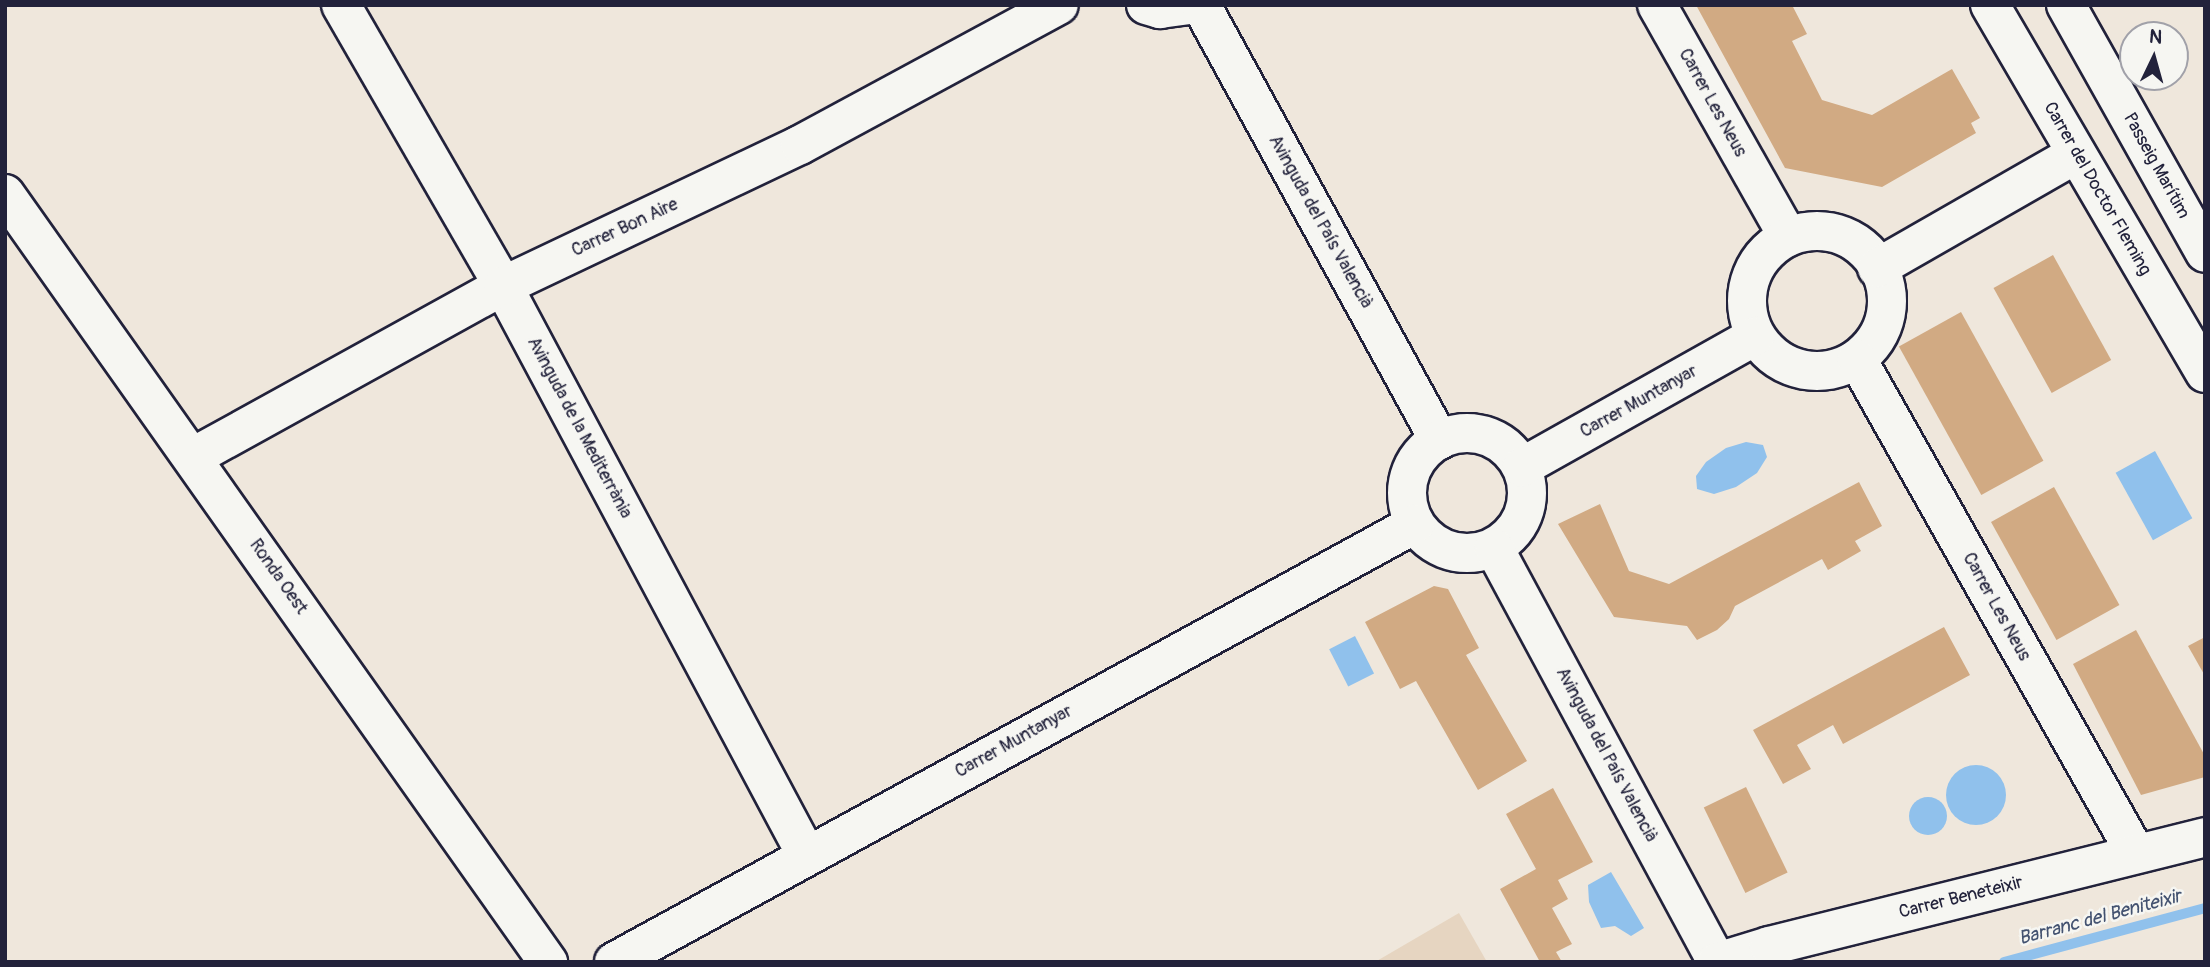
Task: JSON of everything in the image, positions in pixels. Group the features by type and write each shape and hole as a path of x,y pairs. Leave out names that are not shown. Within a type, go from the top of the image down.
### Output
{"street":[{"name":"Avinguda de la Mediterrània","path":"341,5 503,286 807,856"},
{"name":"Carrer Bon Aire","path":"193,457 503,286 800,145 1059,5"},
{"path":"1146,5 1160,9 1188,5"},
{"name":"Avinguda del País Valencià","path":"1201,5 1439,440"},
{"name":"Carrer Les Neus","path":"1657,5 1788,237"},
{"name":"Carrer del Doctor Fleming","path":"1990,5 2205,373"},
{"name":"Passeig Marítim","path":"2066,5 2205,253"},
{"path":"1877,268 2076,154"},
{"name":"Ronda Oest","path":"5,194 548,962"},
{"path":"1810,231 1832,232 1853,241 1869,254 1877,268 1887,291 1886,311 1871,346 1857,359 1839,368 1820,371 1801,369 1775,357 1755,336 1747,314 1747,291 1754,268 1769,250 1788,237 1810,231"},
{"name":"Carrer Muntanyar","path":"1522,467 1755,336"},
{"name":"Carrer Les Neus","path":"1857,359 2136,854"},
{"path":"1471,433 1486,436 1501,443 1522,467 1528,485 1527,503 1521,522 1510,537 1494,548 1477,553 1441,548 1426,538 1415,524 1408,506 1410,477 1424,451 1439,440 1471,433"},
{"name":"Carrer Muntanyar","path":"614,962 1415,524"},
{"name":"Avinguda del País Valencià","path":"1494,548 1717,962"},
{"name":"Carrer Beneteixir","path":"1717,962 1769,946 2205,837"}],"shaded area":[{"path":"1459,913 1487,962 1375,962"}],"water":[{"path":"1746,442 1763,445 1767,457 1757,473 1736,487 1714,494 1697,489 1696,476 1706,462 1726,448"},
{"path":"2155,451 2192,518 2153,540 2116,473"},
{"path":"1355,636 1374,673 1348,687 1329,649"},
{"path":"1976,765 1993,770 2001,778 2006,795 2001,812 1993,820 1976,825 1959,820 1951,812 1946,795 1951,778 1959,770"},
{"path":"1928,797 1942,802 1947,816 1942,830 1928,835 1914,830 1909,816 1914,802"},
{"path":"1611,872 1644,928 1631,936 1615,926 1601,928 1589,902 1588,885"}],"building":[{"path":"1696,5 1792,5 1807,34 1792,41 1822,100 1872,115 1952,69 1980,118 1971,123 1976,133 1882,187 1785,168"},
{"path":"2053,255 2111,360 2052,393 1994,288"},
{"path":"1961,312 2043,461 1981,495 1899,346"},
{"path":"1859,482 1882,526 1855,541 1861,551 1828,570 1822,559 1735,606 1729,619 1717,630 1697,640 1687,626 1614,617 1558,524 1600,504 1629,571 1669,584"},
{"path":"2054,487 2119,605 2056,640 1991,522"},
{"path":"1434,586 1448,589 1479,648 1466,655 1527,761 1478,790 1416,681 1400,689 1365,622"},
{"path":"1944,627 1970,675 1843,744 1833,725 1797,745 1811,769 1783,784 1753,730"},
{"path":"2136,630 2205,756 2205,777 2141,795 2073,664"},
{"path":"2205,637 2205,676 2188,646"},
{"path":"1746,787 1788,872 1745,893 1704,808"},
{"path":"1553,788 1593,862 1558,880 1568,899 1552,908 1572,944 1556,952 1562,962 1540,962 1500,889 1536,869 1506,814"}],"waterway":[{"name":"Barranc del Beniteixir","path":"2004,962 2205,908"}]}
